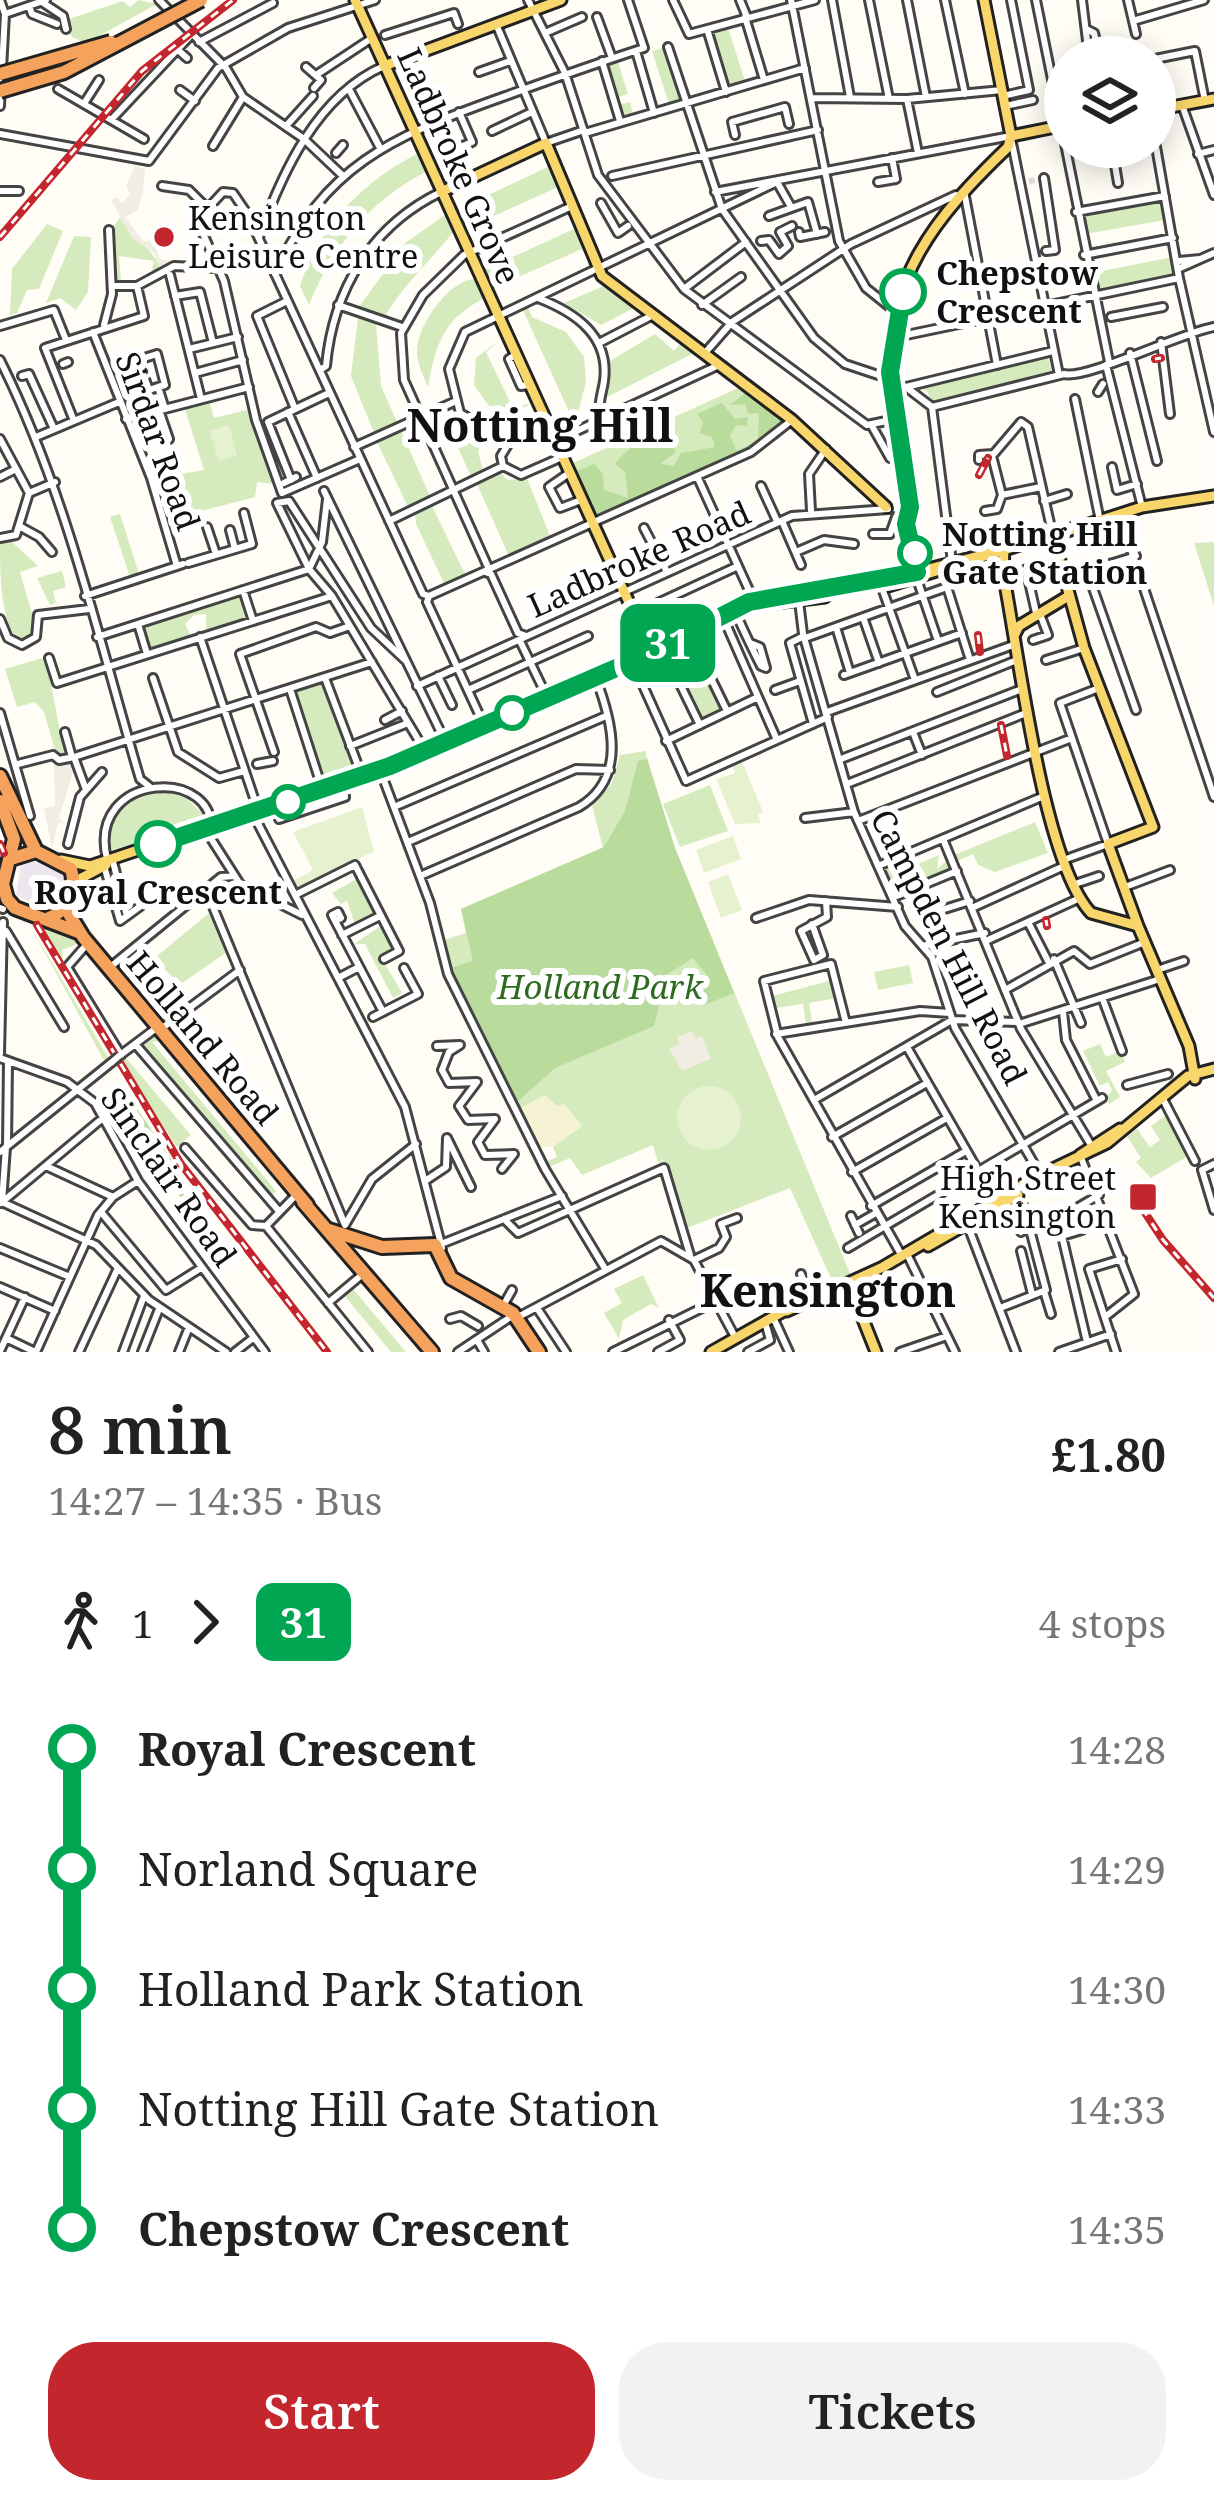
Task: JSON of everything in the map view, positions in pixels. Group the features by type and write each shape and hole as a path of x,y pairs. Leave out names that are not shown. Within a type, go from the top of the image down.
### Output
{"highway":[{"path":"110,47 185,0"},
{"path":"0,78 110,47 201,0"},
{"path":"0,776 36,850"},
{"path":"0,801 14,837 14,858 2,889 5,908 49,918 60,914 72,890 71,869 36,850 14,858"},
{"name":"Holland Road","path":"72,890 69,914 84,938 329,1231 347,1239"},
{"name":"Holland Road","path":"49,918 84,938"},
{"name":"Holland Road","path":"285,1178 307,1205"},
{"path":"347,1239 382,1247 436,1247 455,1281 511,1312 539,1352"},
{"path":"347,1239 364,1273 432,1352"}],"main road":[{"path":"384,66 460,30 496,24 531,5 561,0"},
{"path":"984,0 1012,139"},
{"name":"Ladbroke Grove","path":"356,3 377,37 384,66 623,592 657,648"},
{"path":"1176,106 1210,100"},
{"path":"894,514 910,507 891,382 892,338 915,261 937,210 1012,139 1044,130"},
{"path":"441,192 546,143 598,268 792,420 894,514 916,557 920,577"},
{"path":"797,597 882,587 1166,498 1214,496"},
{"path":"711,1352 997,1203 1020,1198 1042,1177 1125,1129 1193,1074 1108,844 1153,827 1084,648 1053,535"},
{"path":"61,860 86,866 111,861 255,809 362,777 755,603 920,577 952,562 1004,552"},
{"path":"1004,552 1003,573 1044,796 1080,898 1096,916 1138,926"},
{"path":"1015,631 1067,597"},
{"path":"595,676 657,648"},
{"path":"72,890 111,861"},
{"path":"1080,1155 1125,1129"},
{"path":"849,1284 876,1352"}],"street":[{"path":"0,0 5,14 0,106"},
{"path":"160,0 223,64 243,97 332,157 343,176"},
{"path":"0,134 149,161 223,64 288,28 375,0"},
{"path":"275,274 305,219 343,176 379,146 413,129 646,46 628,0"},
{"path":"673,0 688,33 815,0"},
{"path":"740,0 764,80"},
{"path":"832,0 850,98"},
{"path":"869,0 889,99"},
{"path":"907,0 926,97"},
{"path":"945,0 964,94"},
{"path":"1003,97 1029,89 1011,0"},
{"path":"1036,0 1044,36"},
{"path":"1082,0 1088,30 1084,36"},
{"path":"1128,0 1136,34"},
{"path":"1133,21 1203,0"},
{"path":"5,14 44,1 63,16 66,29"},
{"path":"199,42 273,3"},
{"path":"792,3 826,172 827,232"},
{"path":"531,5 565,73 598,175 631,223 653,242 684,289 872,426 890,458"},
{"path":"29,6 32,14 57,24"},
{"path":"316,75 377,37 454,13 460,30"},
{"path":"596,16 612,58"},
{"path":"545,33 582,17"},
{"path":"569,22 574,32"},
{"path":"496,24 546,143 806,68"},
{"path":"706,29 727,92"},
{"path":"1088,30 1095,36"},
{"path":"113,118 191,35"},
{"path":"668,47 700,154 722,208 753,244 780,292 827,352 853,368 906,387 930,405 952,562"},
{"path":"178,50 187,58"},
{"path":"636,51 654,113"},
{"path":"1176,55 1195,51 1210,100"},
{"path":"479,71 511,61"},
{"path":"602,62 620,123"},
{"path":"259,238 280,180 304,139 350,90 384,66"},
{"path":"286,126 321,82 306,67"},
{"path":"85,102 99,80"},
{"path":"58,89 143,139"},
{"path":"180,90 195,101"},
{"path":"350,90 379,146"},
{"path":"812,98 964,94 1033,100"},
{"path":"213,146 243,97"},
{"path":"907,99 918,153"},
{"path":"1182,105 1214,196"},
{"path":"736,140 732,122 785,107 790,129"},
{"path":"449,152 472,142 459,112"},
{"path":"492,131 533,112"},
{"path":"612,176 736,140 790,129 818,130"},
{"path":"715,192 1012,139 1040,253 1059,375"},
{"path":"332,157 343,145"},
{"path":"1198,154 1214,150"},
{"path":"878,182 896,178 892,158"},
{"path":"1204,170 1214,167"},
{"path":"1069,168 1092,295 1104,319 1105,385 1142,507"},
{"path":"1116,168 1118,183"},
{"path":"1160,168 1214,432"},
{"path":"174,177 175,188"},
{"path":"1040,253 1055,250 1044,178"},
{"path":"777,182 791,206"},
{"path":"516,437 476,427 454,402 448,376 453,350 470,328 777,182"},
{"path":"162,186 189,190 206,207"},
{"path":"0,191 20,191"},
{"path":"960,191 997,364"},
{"path":"424,751 332,596 309,569 278,501 238,337 196,220 227,192 248,215 484,725"},
{"path":"320,370 326,366 337,304 380,236 407,211 441,192"},
{"path":"1076,212 1166,196"},
{"path":"769,216 808,202 866,288 897,313"},
{"path":"601,203 618,233 631,223"},
{"path":"547,697 401,370 402,327 429,287 469,252 572,206"},
{"path":"555,441 700,371 729,326 842,250 937,210"},
{"path":"684,289 753,244 769,239 778,254 788,245 780,232 795,229 800,237 827,232"},
{"path":"104,326 112,286 109,230"},
{"path":"1084,254 1173,238"},
{"path":"1179,265 1214,254"},
{"path":"112,286 137,286 174,266 217,268"},
{"path":"168,276 201,399"},
{"path":"702,304 740,277"},
{"path":"892,338 1179,278"},
{"path":"74,421 59,365 45,356 47,346 144,316 137,286"},
{"path":"550,290 561,307"},
{"path":"175,296 200,292 213,343"},
{"path":"534,297 577,316 598,344 604,367 599,403 603,418"},
{"path":"287,301 257,316 317,478"},
{"path":"337,304 402,327"},
{"path":"1104,319 1163,307"},
{"path":"0,326 54,310 67,340"},
{"path":"598,344 655,315"},
{"path":"930,405 1059,375 1077,376 1161,342 1214,327"},
{"name":"Sirdar Road","path":"93,332 180,567"},
{"path":"189,350 238,337"},
{"path":"1161,342 1170,414"},
{"path":"906,387 1053,351"},
{"path":"157,354 165,385 158,387 149,390 139,360 157,354"},
{"path":"1128,354 1157,461 1128,354"},
{"path":"0,360 55,482 140,779 136,792"},
{"path":"195,373 243,360"},
{"path":"22,376 29,374 54,429"},
{"path":"158,387 169,439"},
{"path":"126,419 248,387"},
{"path":"290,480 269,420 329,394"},
{"path":"1075,399 1100,520"},
{"path":"36,437 118,402"},
{"path":"354,447 454,402"},
{"path":"872,426 896,419"},
{"path":"426,597 764,446 792,420"},
{"path":"985,511 997,509 1002,495 993,454 1010,430 1025,423 1053,535"},
{"path":"503,466 503,452 516,437 541,429"},
{"path":"0,439 29,493 15,536 0,538"},
{"path":"811,512 809,474 826,449"},
{"path":"979,460 979,455 993,454"},
{"path":"503,466 521,475 562,457"},
{"path":"278,501 360,459"},
{"path":"389,521 503,466"},
{"path":"1112,466 1118,490 1137,484"},
{"path":"0,477 16,469"},
{"name":"Ladbroke Grove","path":"569,473 549,487 560,508 583,504"},
{"path":"698,476 755,603"},
{"path":"29,493 55,482"},
{"path":"761,486 801,565"},
{"path":"1002,495 1041,487"},
{"path":"1044,501 1067,494"},
{"path":"96,637 309,569 319,552 325,495 446,742"},
{"path":"278,501 350,587 371,628 405,660"},
{"name":"Ladbroke Road","path":"417,686 779,522 811,512 894,514"},
{"path":"85,596 252,542 245,513 234,516"},
{"path":"1122,513 1214,797"},
{"path":"873,534 890,534 894,514"},
{"path":"19,526 39,537 52,552"},
{"path":"208,527 216,554"},
{"path":"644,529 667,572"},
{"path":"230,530 236,549"},
{"path":"796,552 824,541 854,544"},
{"path":"1135,555 1087,571 1136,710"},
{"path":"634,614 738,566"},
{"path":"1026,569 1049,639 1033,640"},
{"path":"920,577 938,641"},
{"path":"882,587 915,680"},
{"path":"813,724 790,643 804,637 947,587 970,660"},
{"path":"243,590 253,621"},
{"path":"49,658 56,683 332,596"},
{"name":"Campden Hill Road","path":"797,597 854,812 905,926 932,957 951,1017 1042,1177"},
{"path":"0,619 8,638 25,644 36,637 38,615 88,609"},
{"path":"738,610 750,644"},
{"path":"723,617 776,740"},
{"path":"863,617 879,663"},
{"path":"138,624 147,654"},
{"path":"153,678 178,752 217,777 273,757 241,654 316,627 330,633 350,626"},
{"path":"836,627 847,674 962,633"},
{"path":"632,661 685,780 828,715 970,660 1015,631"},
{"path":"689,633 727,712"},
{"path":"468,690 588,635"},
{"path":"200,637 248,767 255,809 405,1107 443,1264"},
{"path":"657,648 700,725"},
{"path":"1046,660 1084,648"},
{"path":"937,692 1018,659"},
{"path":"30,817 14,771 18,764 53,754 58,760 73,757 372,662"},
{"path":"438,676 452,705"},
{"path":"420,876 585,804 610,770 608,716 595,676"},
{"path":"325,678 362,777"},
{"path":"775,690 801,680"},
{"path":"841,759 1024,688"},
{"path":"938,910 972,904 1108,844 1060,703 1099,688"},
{"path":"290,689 322,791"},
{"path":"667,741 758,697"},
{"path":"385,720 402,711"},
{"path":"847,784 1029,712"},
{"path":"0,713 18,764"},
{"path":"394,808 608,716"},
{"path":"350,746 409,722"},
{"path":"65,732 85,788"},
{"path":"913,732 922,755"},
{"path":"858,821 1072,738"},
{"path":"408,842 576,769 610,770"},
{"path":"380,770 420,876 448,974 533,1145 604,1267"},
{"path":"68,844 85,788 103,772"},
{"path":"140,779 150,787"},
{"path":"274,807 279,819 345,797 343,784"},
{"path":"142,905 123,918 111,861 110,817 136,792 172,787 207,809 211,837 234,876 256,896 305,916"},
{"path":"878,866 1044,796"},
{"path":"805,818 854,812"},
{"path":"943,838 987,936 1018,1023 1091,1145"},
{"path":"219,854 221,877"},
{"path":"295,895 355,865 399,952 384,959"},
{"path":"1125,887 1170,870"},
{"path":"894,897 957,871"},
{"path":"110,968 221,877 234,876"},
{"path":"1075,884 1099,876"},
{"path":"206,890 347,1239"},
{"path":"922,946 987,936 1080,898"},
{"path":"756,919 805,901 898,907"},
{"path":"812,924 823,955 814,960 801,931 812,924 827,917 826,902"},
{"path":"342,935 380,916"},
{"path":"335,921 383,1012"},
{"path":"3,922 64,1027"},
{"path":"1028,922 1082,1023"},
{"path":"1,1203 2,1015 9,937"},
{"path":"84,938 66,964 109,1034 117,1058"},
{"path":"1005,990 1076,950 1090,964 1145,942"},
{"path":"776,1034 920,1011 1018,1023 1103,1000 1184,961"},
{"path":"846,1023 833,967 827,964 764,981 776,1034 955,1352"},
{"path":"338,978 359,968"},
{"path":"373,1018 418,994 404,968"},
{"path":"3,1152 76,1089 240,970"},
{"path":"1103,1000 1122,1051"},
{"path":"848,1247 1100,1100 1066,1040 1063,1012"},
{"path":"814,1100 951,1017"},
{"path":"437,1046 448,1050 479,1036"},
{"path":"136,1045 278,1210"},
{"path":"907,1047 997,1203"},
{"path":"448,1050 442,1069 448,1082 467,1086 496,1072"},
{"path":"3,1058 76,1089"},
{"path":"1127,1084 1193,1074"},
{"path":"832,1137 927,1083"},
{"path":"467,1086 459,1104 466,1119 485,1123 515,1109"},
{"name":"Sinclair Road","path":"76,1089 104,1117 138,1181 265,1352"},
{"path":"1164,1101 1195,1161"},
{"path":"1,1203 104,1117"},
{"path":"852,1172 947,1118"},
{"path":"485,1123 478,1142 484,1153 503,1162 533,1145"},
{"path":"424,1181 446,1167 441,1133 449,1129"},
{"path":"442,1140 447,1138 471,1187"},
{"path":"347,1239 349,1215 377,1173 416,1144"},
{"path":"185,1148 252,1225 266,1226 368,1352"},
{"path":"851,1216 857,1229 874,1210 967,1151"},
{"path":"1080,1155 1134,1296 1106,1317"},
{"path":"1214,1164 1202,1171 1214,1210"},
{"path":"46,1166 113,1197"},
{"path":"505,1219 514,1233 664,1168 692,1258 735,1337"},
{"path":"6,1338 36,1352 101,1212 113,1197 138,1181"},
{"path":"266,1226 296,1195"},
{"path":"441,1244 562,1196"},
{"path":"1087,1342 1058,1219 1099,1196"},
{"path":"1020,1198 1023,1233"},
{"path":"1,1203 87,1240 159,1309 226,1352"},
{"path":"1062,1236 1082,1230 1076,1209"},
{"path":"337,1210 349,1215"},
{"path":"101,1212 166,1290 201,1268"},
{"path":"458,1352 511,1312 538,1308 655,1241 692,1258 719,1248 725,1237 721,1224 737,1218"},
{"path":"1015,1220 1051,1314"},
{"path":"966,1221 1016,1352"},
{"path":"425,1244 434,1239 435,1224"},
{"path":"0,1248 70,1277"},
{"path":"1021,1251 1033,1294"},
{"path":"1116,1352 1089,1269 1122,1259"},
{"path":"79,1352 118,1268"},
{"path":"328,1303 364,1273"},
{"path":"801,1274 807,1303"},
{"path":"0,1287 55,1310"},
{"path":"511,1312 512,1290"},
{"path":"1000,1308 1044,1291"},
{"path":"126,1351 144,1296"},
{"path":"0,1351 25,1297"},
{"path":"614,1352 716,1301"},
{"path":"538,1308 566,1352"},
{"path":"142,1352 159,1309"},
{"path":"450,1319 454,1315 480,1332 484,1352"},
{"path":"748,1352 770,1340 769,1319"},
{"path":"769,1319 789,1352"},
{"path":"658,1352 680,1340 669,1321"},
{"path":"179,1352 189,1327"},
{"path":"1059,1352 1111,1334"},
{"path":"900,1352 947,1336"},
{"path":"235,1352 254,1338"},
{"path":"635,1340 642,1352"}],"shaded area":[{"path":"135,166 145,169 143,192 138,210 125,217 143,241 153,241 160,259 185,264 161,270 154,253 132,238 111,200 117,197 122,204 130,194 126,186"},
{"path":"54,760 72,760 74,769 59,818 66,824 58,823 52,848 44,808 55,806"},
{"path":"32,860 66,876 53,909 51,902 38,906 16,895 21,864"},
{"path":"692,1031 695,1038 702,1036 711,1059 682,1071 669,1049 679,1044 677,1037"},
{"path":"545,1094 564,1104 582,1126 553,1147 538,1147 519,1109"}],"green space":[{"path":"138,0 157,4 86,43 72,37 66,20 123,1 130,7"},
{"path":"728,28 745,81 728,87 712,33"},
{"path":"663,48 680,100 669,104 652,51"},
{"path":"618,62 628,94 619,97 621,104 630,102 633,114 622,118 607,65"},
{"path":"417,154 426,172 388,196 355,228 329,264 309,305 300,286 331,226 361,192"},
{"path":"550,166 558,187 465,229 456,210"},
{"path":"1161,201 1165,220 1085,234 1083,215"},
{"path":"445,215 453,232 385,316 359,307 405,243"},
{"path":"120,217 161,269 151,274 154,261 119,256 121,281 116,282 113,229"},
{"path":"47,224 63,231 39,289 27,290 17,313 10,315 12,269"},
{"path":"576,228 584,248 492,289 484,270"},
{"path":"74,236 91,237 88,292 76,310 60,298 46,303"},
{"path":"1173,257 1174,275 1096,289 1092,273"},
{"path":"474,279 483,299 458,316 442,337 428,387 417,355 423,329 454,287"},
{"path":"606,285 636,307 601,325 564,303"},
{"path":"527,306 532,317 566,332 584,357 586,382 575,425 522,308"},
{"path":"358,318 376,324 381,386 397,422 374,433 351,376"},
{"path":"655,334 674,351 681,343 694,353 603,399 608,362"},
{"path":"501,339 486,352 513,408 531,403 519,411 489,406 474,385 476,358"},
{"path":"1048,355 1052,374 932,402 927,391 918,388"},
{"path":"738,388 784,422 754,446 598,516 573,463"},
{"path":"745,393 784,423 754,446 598,516 577,471 594,464 603,474 604,490 628,498 625,472 615,464 621,457 653,438 661,438 676,452 660,464 674,466 681,453 715,447 712,437 700,433 703,422 697,414 722,403 735,419 748,417 747,426 736,425 730,436 737,451 758,440 759,413 748,414 745,404 730,405"},
{"path":"209,399 214,418 251,409 274,484 257,482 255,497 182,516 178,503 165,506 156,478 204,470 184,406"},
{"path":"463,423 485,437 478,451 483,471 471,476 450,431"},
{"path":"229,425 237,456 218,461 210,430"},
{"path":"401,431 430,496 408,507 377,442"},
{"path":"500,473 508,480 527,478 550,536 508,554 477,484"},
{"path":"432,506 465,574 444,583 416,524 415,514"},
{"path":"120,514 139,574 130,577 110,517"},
{"path":"12,542 38,566 20,572 36,627 21,642 9,624 1,583 0,543"},
{"path":"1214,542 1214,606 1194,543"},
{"path":"62,571 66,587 53,591 56,603 50,605 37,578"},
{"path":"242,594 250,616 206,631 206,614 194,615 185,624 191,636 150,649 143,627"},
{"path":"690,640 723,711 700,722 667,651"},
{"path":"43,658 65,753 57,757 44,712 35,702 17,707 5,669"},
{"path":"322,684 354,769 323,781 296,692"},
{"name":"Holland Park","path":"645,751 675,848 851,1276 834,1285 790,1188 687,1228 669,1170 664,1161 658,1163 653,1145 582,1175 570,1158 549,1167 546,1162 557,1157 553,1147 582,1126 564,1104 557,1106 545,1095 519,1109 453,974 444,940 466,933 461,909 603,848 592,806 612,783 620,755"},
{"path":"647,759 675,848 734,993 702,1006 706,974 693,958 655,982 659,1007 654,1026 555,1068 516,1103 450,968 473,961 461,909 604,847 625,811 638,761"},
{"path":"741,759 763,812 758,814 761,823 735,824 716,779 735,773 731,764"},
{"path":"710,785 728,831 680,847 663,804"},
{"path":"161,791 186,798 208,819 110,851 112,828 122,810 138,798"},
{"path":"362,807 374,851 298,890 293,881 313,870 293,832"},
{"path":"1035,822 1048,853 995,872 978,865 973,854 957,861 954,855"},
{"path":"733,836 741,859 704,873 696,850"},
{"path":"939,855 937,869 949,859 953,869 896,893 885,867 894,868 892,875"},
{"path":"728,874 742,910 721,918 708,882"},
{"path":"358,878 375,913 355,924 347,901 341,904 332,893"},
{"path":"209,913 227,952 179,985 162,966 145,978 139,971"},
{"path":"28,922 109,1059 105,1062"},
{"path":"382,925 393,949 381,957 402,993 393,998 365,944 354,944"},
{"path":"41,926 80,943 62,950 64,966"},
{"path":"909,965 913,983 878,990 874,972"},
{"path":"833,980 837,998 809,1003 812,1022 806,1023 803,1004 775,1008 772,996"},
{"path":"157,1035 162,1040 152,1042 276,1191 269,1197 143,1046"},
{"path":"1100,1044 1106,1057 1121,1051 1125,1062 1106,1071 1120,1097 1109,1104 1105,1098 1112,1091 1108,1082 1100,1086 1083,1051"},
{"path":"126,1058 191,1135 177,1147 121,1061"},
{"path":"709,1086 732,1095 741,1118 732,1141 709,1150 686,1141 677,1118 686,1095"},
{"path":"119,1091 129,1097 174,1163 172,1179 191,1203 187,1209"},
{"path":"1166,1115 1188,1156 1151,1178 1136,1162 1141,1158 1127,1136 1137,1129 1150,1147 1160,1140 1151,1126"},
{"path":"643,1275 659,1308 651,1304 623,1320 619,1339 604,1313 622,1303 614,1289"},
{"path":"352,1288 406,1352 391,1352 344,1295"}],"tunnel":[{"path":"1020,183 1044,178"}],"railway":[{"path":"0,237 142,71 233,0"},
{"path":"1155,359 1161,358"},
{"path":"979,475 988,458"},
{"path":"978,635 980,652"},
{"path":"1001,725 1007,756"},
{"path":"0,844 4,853"},
{"path":"1046,920 1047,926"},
{"path":"37,925 181,1164 327,1352"},
{"path":"1132,1193 1163,1240 1214,1298"}],"bus line":[{"name":"31","path":"158,844 390,766 644,656 749,602 862,586 917,572 906,524 910,507 890,372 903,292"}],"place":[{"name":"Kensington Leisure Centre","path":"164,237"},
{"name":"Chepstow Crescent","path":"903,292"},
{"name":"Notting Hill Gate Station","path":"915,553"},
{"name":"Royal Crescent","path":"158,844"},
{"name":"High Street Kensington","path":"1143,1197"}],"district":[{"name":"Notting Hill","path":"540,426"},
{"name":"Kensington","path":"828,1291"}]}
